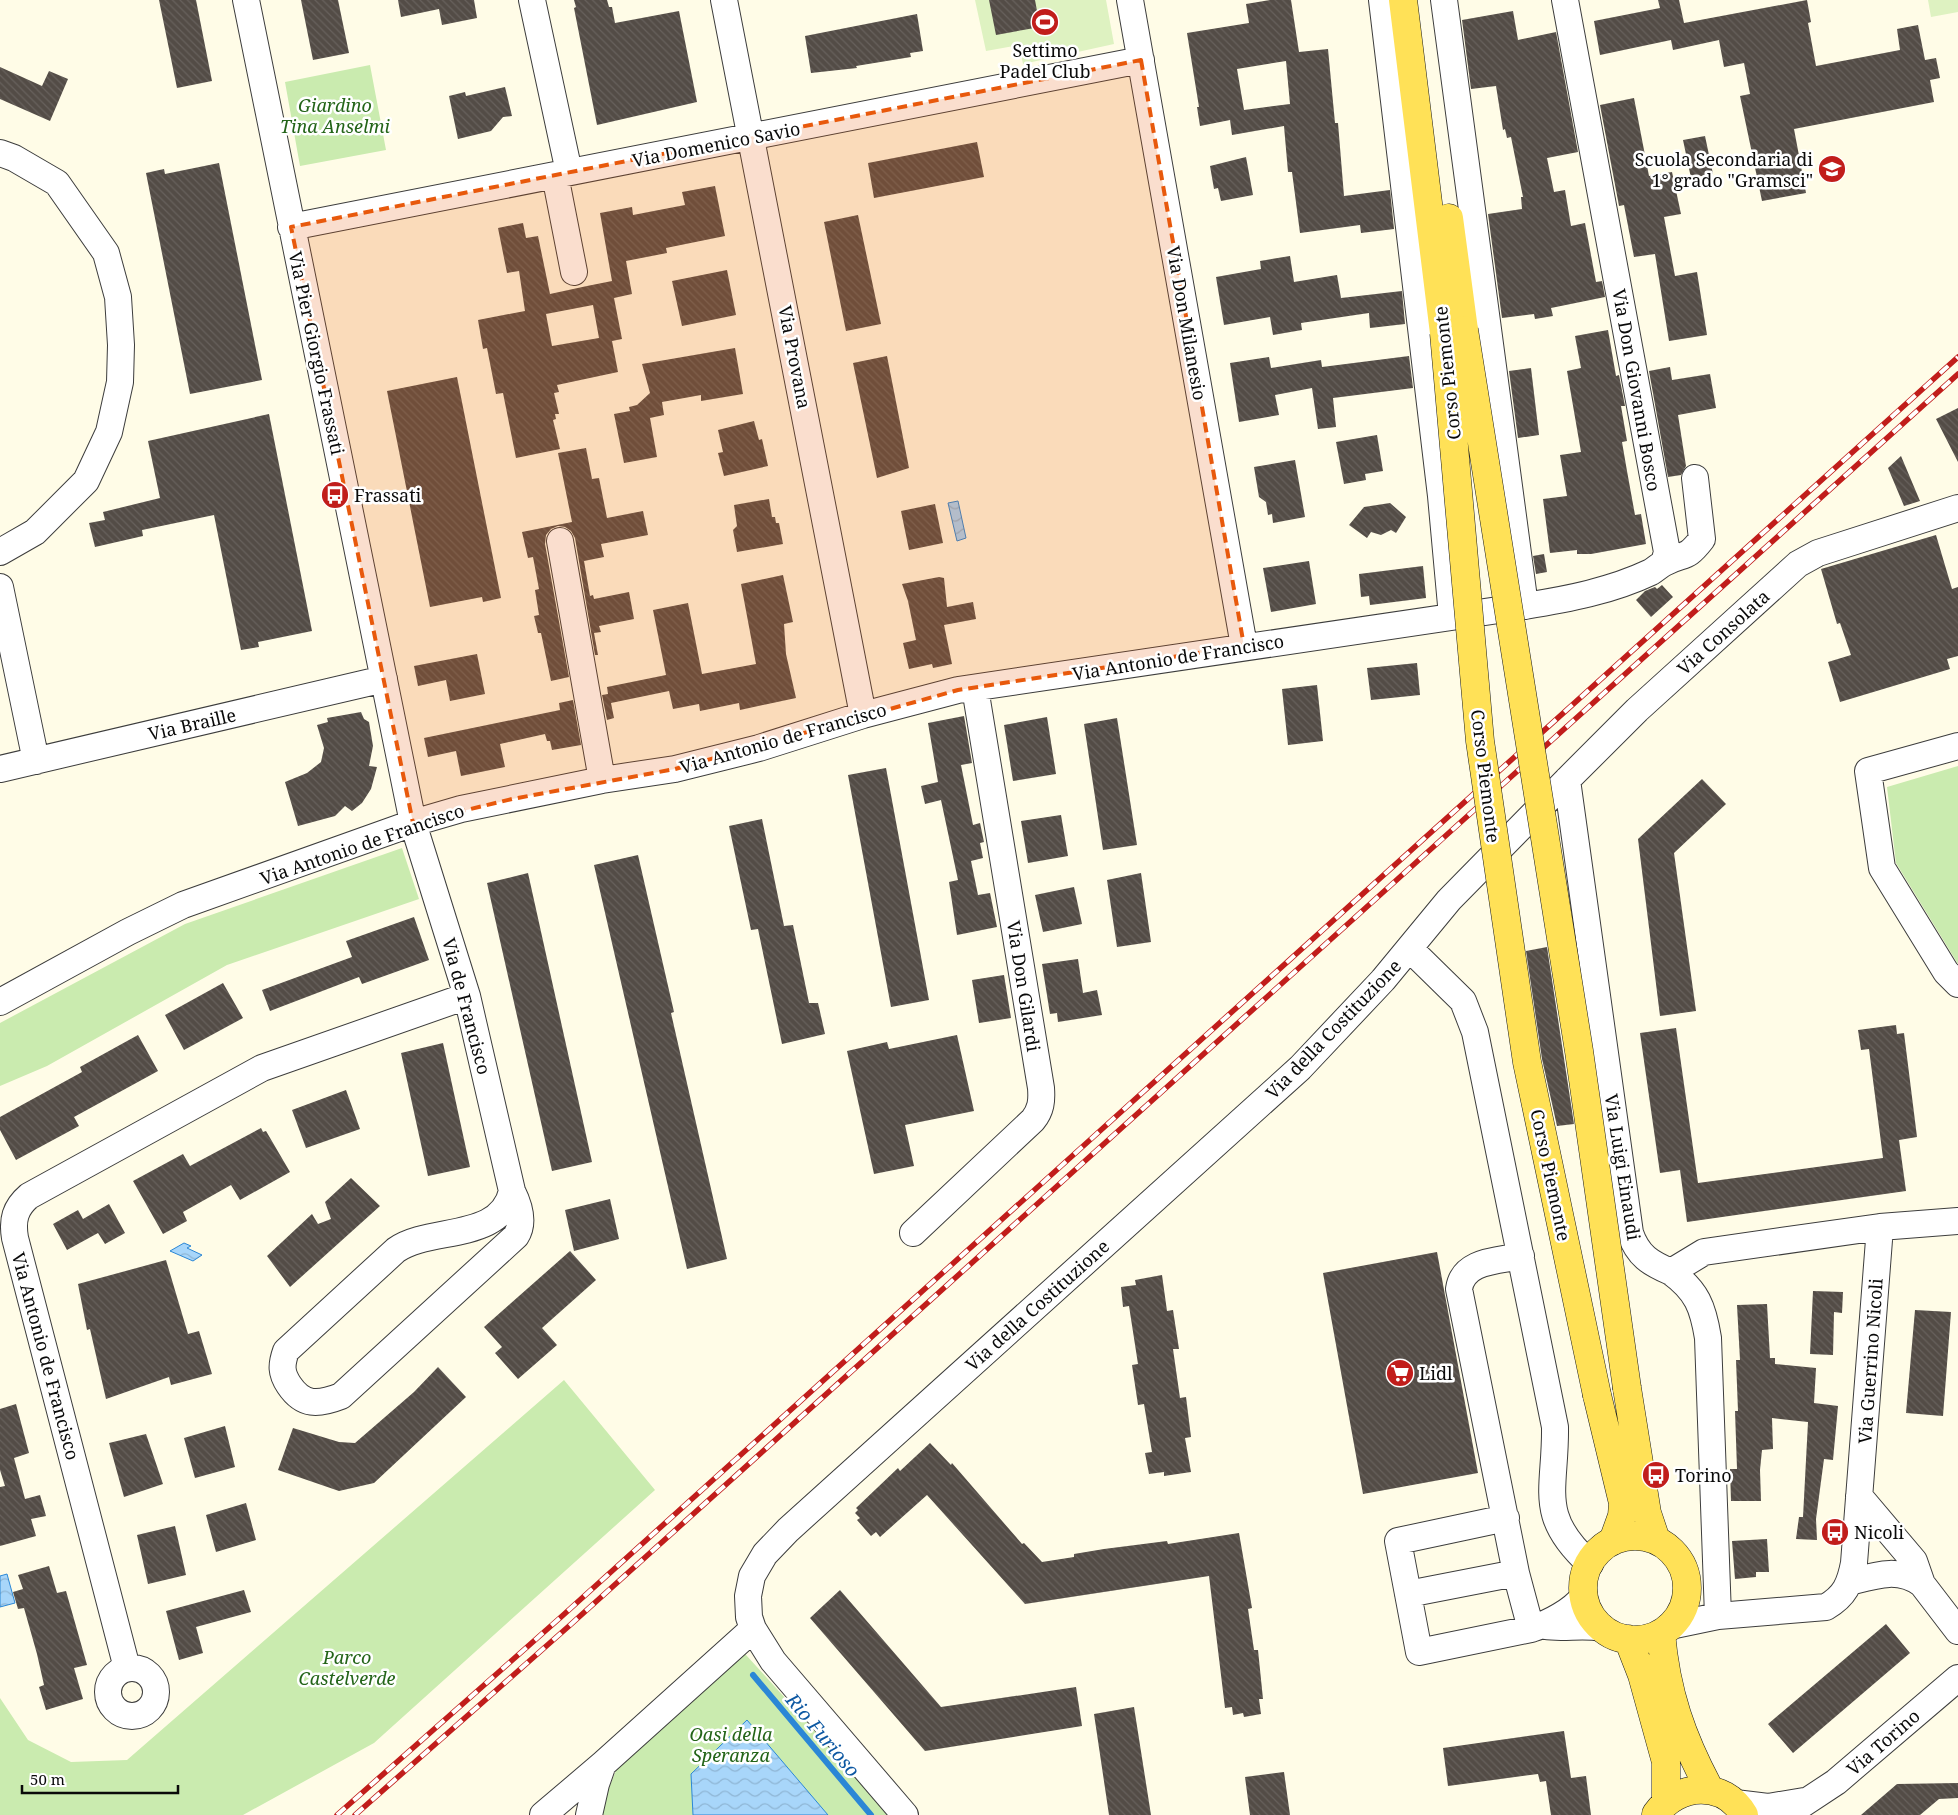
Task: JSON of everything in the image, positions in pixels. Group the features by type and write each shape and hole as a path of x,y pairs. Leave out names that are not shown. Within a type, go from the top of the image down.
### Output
{"main road":[{"name":"Corso Piemonte","path":"1403,0 1454,332 1579,1051 1632,1428 1647,1513 1656,1540"},
{"name":"Corso Piemonte","path":"1420,0 1454,332 1483,760 1527,1062 1597,1395 1623,1503 1622,1516 1613,1541"},
{"path":"1630,1536 1656,1540 1669,1548 1680,1561 1686,1580 1684,1604 1666,1629 1649,1638 1628,1639 1614,1635 1602,1628 1590,1613 1584,1596 1586,1572 1602,1548 1613,1541 1630,1536"},
{"path":"1666,1629 1666,1678 1676,1719 1710,1790"},
{"path":"1628,1639 1642,1675 1666,1762 1661,1808"},
{"path":"1661,1808 1684,1792 1710,1790 1720,1793 1740,1809"}],"street":[{"name":"Via Pier Giorgio Frassati","path":"246,0 413,823"},
{"path":"532,0 562,174 574,272"},
{"name":"Via Provana","path":"724,0 752,136 863,715"},
{"name":"Via Don Milanesio","path":"1130,0 1244,646"},
{"name":"Corso Piemonte","path":"1382,0 1441,496 1452,616"},
{"path":"1444,0 1525,606"},
{"name":"Via Don Giovanni Bosco","path":"1565,0 1667,552 1664,563"},
{"name":"Via Domenico Savio","path":"291,227 1140,60"},
{"path":"0,153 14,158 57,183 106,253 118,297 121,345 120,382 109,432 86,481 34,532 0,552"},
{"path":"1452,616 1581,597 1652,571 1664,563 1691,554 1702,539 1695,478"},
{"name":"Via Consolata","path":"1527,821 1637,710 1798,564 1818,552 1958,508"},
{"path":"560,541 602,780"},
{"path":"0,587 36,761"},
{"name":"Via Antonio de Francisco","path":"0,1002 128,932 183,906 413,823 461,809 602,780 675,769 749,751 863,715 975,688 1452,616"},
{"name":"Via Braille","path":"0,769 384,679"},
{"name":"Via Don Gilardi","path":"913,1233 1033,1120 1042,1102 975,688"},
{"path":"1958,746 1868,771 1882,868 1946,972 1958,984"},
{"name":"Via Luigi Einaudi","path":"1567,780 1630,1233 1635,1248 1651,1264 1671,1272"},
{"name":"Via della Costituzione","path":"905,1815 773,1661 753,1629 749,1616 748,1596 752,1576 765,1554 788,1530 1300,1068 1348,1019 1410,949 1450,900 1527,821"},
{"name":"Via de Francisco","path":"413,823 467,996 512,1191 520,1207 520,1230 516,1236 341,1396 329,1401 314,1402 298,1398 282,1375 282,1363 286,1351 396,1250 409,1243 484,1224 496,1217 509,1204 512,1191"},
{"path":"1410,949 1454,990 1463,1001 1470,1015 1479,1044 1555,1427 1556,1451 1552,1481 1555,1518 1569,1544 1590,1564"},
{"name":"Via Antonio de Francisco","path":"127,1668 15,1238 14,1214 22,1202 29,1196 262,1068 467,996"},
{"path":"1718,1616 1708,1338 1703,1311 1695,1296 1683,1281 1671,1272 1704,1252 1880,1227 1958,1221"},
{"name":"Via Guerrino Nicoli","path":"1850,1582 1859,1496 1880,1227"},
{"path":"1521,1256 1472,1267 1464,1274 1459,1289 1516,1573 1537,1627"},
{"path":"1859,1496 1914,1561 1922,1584 1958,1631"},
{"path":"1506,1518 1398,1541 1419,1652 1537,1627 1558,1628 1578,1625 1602,1628"},
{"path":"1408,1594 1516,1573"},
{"path":"1666,1629 1718,1616 1826,1607 1840,1597 1850,1582 1897,1573 1922,1584"},
{"path":"1537,1627 1571,1609 1584,1596"},
{"path":"543,1815 603,1764 753,1629"},
{"name":"Via Torino","path":"1740,1809 1795,1808 1836,1782 1958,1678"},
{"path":"589,1815 603,1764"}],"highlighted area":[{"path":"1141,60 1244,646 958,690 675,769 512,799 413,823 291,227"}],"green space":[{"name":"Settimo Padel Club","path":"975,0 1106,0 1114,44 1023,64 1019,45 986,51"},
{"path":"1928,0 1958,0 1958,12 1931,17"},
{"name":"Giardino Tina Anselmi","path":"370,65 386,150 300,166 285,82"},
{"path":"1958,766 1958,964 1896,863 1887,787"},
{"path":"402,848 419,899 227,965 47,1066 0,1086 0,1023 185,924"},
{"name":"Parco Castelverde","path":"564,1380 655,1490 374,1743 243,1815 0,1815 0,1698 28,1740 71,1762 127,1760"},
{"name":"Oasi della Speranza","path":"737,1645 891,1815 598,1815 628,1741"}],"water":[{"path":"958,501 966,538 957,541 948,503"},
{"path":"184,1243 191,1246 187,1248 202,1255 193,1261 170,1251"},
{"path":"7,1574 15,1603 0,1607 0,1576"},
{"path":"747,1720 828,1815 693,1815 691,1774"}],"building":[{"path":"159,0 196,0 212,81 177,88"},
{"path":"301,0 338,0 349,53 313,60"},
{"path":"398,0 474,0 477,18 442,25 439,9 401,17"},
{"path":"574,0 607,0 609,7 612,7 615,23 679,11 697,102 597,125"},
{"path":"989,0 1035,0 1040,27 996,35"},
{"path":"1270,0 1291,0 1299,52 1328,49 1335,123 1338,123 1344,196 1390,190 1394,229 1361,233 1360,225 1300,233 1292,172 1288,172 1284,126 1232,135 1230,120 1200,126 1197,107 1199,107 1187,33 1249,23 1246,4","holes":["1286,61 1290,104 1244,110 1237,69"]},
{"path":"1658,0 1679,0 1684,23 1807,0 1811,22 1808,23 1816,66 1900,50 1897,29 1918,25 1925,60 1936,58 1940,78 1930,80 1934,102 1794,129 1806,193 1762,201 1740,96 1750,94 1744,63 1724,67 1719,40 1673,50 1671,40 1600,55 1594,21 1660,8"},
{"path":"1513,11 1518,40 1556,32 1578,152 1547,158 1554,192 1565,190 1571,226 1585,223 1596,282 1602,281 1605,297 1551,308 1553,316 1535,319 1534,314 1502,318 1488,214 1522,209 1521,197 1523,197 1511,137 1507,138 1505,129 1503,130 1496,86 1471,89 1462,20"},
{"path":"917,14 923,51 910,53 911,57 856,66 857,68 811,73 805,36"},
{"path":"0,67 42,86 49,71 68,79 50,121 0,99"},
{"path":"505,87 512,116 503,117 491,131 458,139 449,96 465,92 466,96"},
{"path":"1634,98 1649,176 1672,172 1681,214 1664,217 1675,276 1697,272 1707,335 1669,341 1655,254 1634,257 1624,205 1619,206 1600,105"},
{"path":"1705,136 1713,174 1691,178 1683,140"},
{"path":"977,142 984,177 874,198 868,163"},
{"path":"1246,157 1253,195 1221,201 1218,188 1214,189 1210,166"},
{"path":"219,163 262,380 190,394 146,173 164,169 165,174"},
{"path":"715,186 725,236 666,248 667,253 626,261 632,294 614,298 622,339 612,341 618,372 557,385 559,392 554,393 559,414 555,414 556,419 553,420 560,449 516,458 503,393 496,394 487,348 483,349 478,320 525,311 519,271 507,273 498,228 523,223 526,238 538,236 550,294 612,281 600,213 632,207 633,215 685,205 682,192","holes":["593,305 599,338 552,346 546,314"]},
{"path":"858,215 881,324 846,331 824,222"},
{"path":"1290,256 1294,282 1337,275 1341,298 1402,291 1405,324 1370,328 1369,313 1301,323 1302,330 1273,335 1270,317 1224,325 1216,277 1261,269 1260,261"},
{"path":"727,270 736,315 682,326 672,281"},
{"path":"1608,330 1616,376 1619,375 1625,406 1621,406 1627,441 1622,442 1627,471 1635,515 1641,514 1646,544 1591,554 1577,554 1577,550 1550,553 1543,499 1567,496 1560,455 1581,452 1567,371 1581,368 1575,336"},
{"path":"735,348 743,394 701,401 701,395 662,402 664,415 650,418 657,457 624,463 614,414 630,411 629,407 637,405 650,393 642,364"},
{"path":"887,356 909,468 877,478 853,363"},
{"path":"1409,356 1413,388 1333,398 1336,427 1318,429 1312,388 1275,395 1279,415 1239,422 1230,363 1269,357 1271,368 1321,360 1322,367"},
{"path":"1670,367 1672,380 1710,374 1716,408 1678,415 1686,466 1681,475 1668,477 1649,371"},
{"path":"1531,368 1539,435 1518,438 1509,371"},
{"path":"457,377 501,598 483,602 482,597 430,607 387,391"},
{"path":"1958,408 1958,462 1936,419"},
{"path":"269,414 312,631 258,642 259,647 241,650 214,515 142,530 143,536 95,547 89,523 105,520 103,512 160,498 148,441"},
{"path":"754,421 759,440 762,439 768,466 724,476 718,453 723,452 718,430"},
{"path":"1377,435 1383,471 1365,474 1366,480 1344,484 1336,442"},
{"path":"586,448 592,479 599,478 607,518 643,511 648,535 601,544 604,557 584,561 590,596 593,595 594,599 629,592 634,619 599,626 601,632 594,633 598,655 595,655 575,538 571,531 565,527 558,526 551,529 546,535 545,544 569,677 551,681 541,633 538,633 534,616 539,615 535,590 539,589 533,557 528,558 522,532 572,522 558,453"},
{"path":"1901,456 1920,501 1904,506 1888,468"},
{"path":"1295,460 1305,517 1273,523 1272,514 1268,515 1266,502 1259,497 1254,467"},
{"path":"769,499 772,517 775,517 776,523 779,523 783,544 737,552 733,530 737,526 734,505"},
{"path":"1390,503 1406,517 1396,533 1391,530 1381,535 1371,532 1367,538 1349,525 1364,507"},
{"path":"935,504 943,543 909,550 901,511"},
{"path":"1936,535 1952,589 1958,587 1958,656 1947,659 1950,669 1840,702 1828,662 1851,655 1840,623 1837,624 1821,569"},
{"path":"1544,554 1547,572 1536,574 1533,556"},
{"path":"1309,561 1316,604 1271,612 1263,568"},
{"path":"1423,566 1426,598 1370,605 1369,596 1361,597 1359,574"},
{"path":"783,575 793,622 784,624 786,654 796,698 740,710 739,703 700,711 699,704 673,709 669,691 611,703 614,718 607,720 602,695 608,694 607,687 666,675 653,610 688,603 702,674 756,664 741,584"},
{"path":"939,577 944,578 947,607 973,602 976,619 944,625 952,664 933,668 932,664 909,669 903,643 916,640 908,601 902,584"},
{"path":"1662,585 1673,597 1651,617 1636,600 1645,591 1655,587 1657,589"},
{"path":"477,654 485,694 450,701 446,680 418,686 414,666"},
{"path":"1417,663 1420,695 1371,700 1367,668"},
{"path":"1317,685 1323,741 1288,745 1282,689"},
{"path":"573,700 581,745 552,750 550,741 547,741 545,734 500,744 505,767 461,776 456,751 428,757 424,738 560,710 559,703"},
{"path":"361,712 364,719 369,722 373,746 369,766 377,767 371,789 362,803 352,811 345,806 335,816 298,826 285,782 307,773 321,762 324,748 317,725 328,722 327,718"},
{"path":"964,716 972,763 961,765 973,825 980,823 984,842 980,843 983,858 971,861 978,895 990,893 997,927 957,935 949,882 958,880 941,800 925,804 921,786 938,782 928,723"},
{"path":"1047,717 1056,774 1013,781 1004,725"},
{"path":"1117,718 1137,845 1103,850 1084,724"},
{"path":"886,768 929,1000 891,1007 848,775"},
{"path":"1702,779 1726,804 1674,853 1696,1011 1660,1016 1638,839"},
{"path":"1061,815 1068,856 1028,863 1021,821"},
{"path":"762,819 784,926 793,925 809,1003 818,1003 825,1034 782,1044 758,929 751,930 729,826"},
{"path":"638,855 674,1012 671,1013 727,1259 687,1269 594,865"},
{"path":"528,873 592,1162 552,1171 487,883"},
{"path":"1141,873 1151,942 1117,947 1107,880"},
{"path":"1074,887 1082,924 1043,932 1035,895"},
{"path":"414,917 429,960 362,984 359,977 270,1011 262,990 352,957 346,941"},
{"path":"1547,947 1574,1124 1557,1126 1542,1059 1526,951"},
{"path":"1078,959 1083,993 1097,990 1102,1015 1058,1022 1057,1013 1050,1014 1042,964"},
{"path":"1004,975 1011,1018 979,1023 972,980"},
{"path":"223,983 243,1018 184,1050 165,1015"},
{"path":"1896,1025 1897,1034 1904,1033 1917,1137 1899,1140 1906,1191 1687,1222 1680,1170 1660,1173 1640,1033 1676,1028 1698,1183 1883,1158 1869,1049 1861,1050 1858,1030"},
{"path":"138,1035 158,1071 74,1117 79,1126 16,1160 0,1130 0,1117 82,1072 80,1067"},
{"path":"957,1035 974,1111 905,1125 914,1166 874,1174 847,1051 887,1042 889,1049"},
{"path":"443,1043 470,1167 428,1176 401,1053"},
{"path":"346,1090 360,1129 306,1148 292,1110"},
{"path":"261,1128 263,1132 266,1131 290,1172 240,1200 231,1185 183,1212 187,1221 163,1234 133,1181 183,1154 190,1166"},
{"path":"351,1178 380,1206 290,1287 267,1256 312,1214 318,1224 331,1219 325,1202"},
{"path":"610,1199 619,1239 574,1251 565,1210"},
{"path":"109,1204 125,1233 105,1244 98,1233 67,1250 53,1224 78,1210 83,1219"},
{"path":"570,1251 596,1280 542,1328 557,1345 518,1379 495,1353 502,1347 484,1327"},
{"name":"Lidl","path":"1437,1252 1478,1473 1363,1494 1323,1273"},
{"path":"166,1260 188,1334 199,1331 212,1374 171,1385 169,1377 106,1399 90,1329 87,1330 78,1284"},
{"path":"1162,1275 1167,1311 1173,1310 1179,1349 1173,1349 1180,1398 1186,1397 1191,1437 1185,1438 1191,1472 1164,1476 1164,1472 1149,1474 1145,1453 1152,1452 1144,1404 1138,1405 1132,1365 1138,1364 1129,1306 1123,1307 1121,1287 1136,1285 1135,1280"},
{"path":"1813,1291 1843,1292 1842,1313 1834,1312 1833,1355 1810,1354"},
{"path":"1767,1304 1770,1358 1775,1358 1775,1364 1816,1368 1814,1403 1838,1406 1833,1460 1824,1459 1816,1519 1817,1540 1796,1539 1799,1517 1803,1517 1808,1422 1772,1418 1773,1449 1762,1450 1760,1470 1761,1501 1731,1501 1730,1469 1737,1469 1735,1411 1738,1411 1736,1360 1740,1360 1737,1305"},
{"path":"1915,1310 1951,1312 1943,1416 1906,1413"},
{"path":"438,1367 466,1397 374,1483 339,1491 278,1470 293,1428 339,1442 355,1443 414,1392"},
{"path":"16,1404 29,1453 14,1458 25,1499 40,1495 46,1516 31,1519 36,1536 0,1546 0,1487 5,1486 0,1470 0,1409"},
{"path":"225,1426 235,1467 195,1478 184,1438"},
{"path":"146,1434 163,1484 124,1497 109,1443"},
{"path":"930,1443 951,1465 952,1463 1022,1544 1024,1543 1042,1562 1074,1557 1074,1554 1104,1549 1167,1541 1168,1544 1239,1533 1252,1608 1248,1609 1254,1650 1258,1650 1263,1699 1259,1699 1261,1714 1244,1717 1243,1713 1233,1715 1232,1707 1225,1708 1209,1576 1025,1604 927,1495 880,1537 876,1532 871,1536 857,1520 860,1518 855,1513 858,1510 856,1508 898,1468 900,1471"},
{"path":"246,1503 256,1540 216,1552 206,1515"},
{"path":"175,1526 186,1575 148,1584 137,1535"},
{"path":"1767,1539 1769,1572 1756,1572 1756,1577 1735,1579 1732,1541"},
{"path":"49,1566 57,1593 66,1591 87,1665 74,1668 83,1699 46,1710 39,1687 44,1685 37,1654 24,1608 18,1609 13,1592 23,1589 18,1575"},
{"path":"244,1590 251,1612 196,1627 203,1653 179,1660 166,1611"},
{"path":"840,1590 941,1707 1076,1687 1082,1726 925,1751 810,1618"},
{"path":"1886,1624 1910,1653 1793,1753 1768,1724"},
{"path":"1134,1707 1151,1815 1109,1815 1094,1714"},
{"path":"1564,1731 1571,1778 1586,1776 1591,1815 1551,1815 1546,1781 1540,1782 1538,1774 1448,1786 1443,1748"},
{"path":"1284,1772 1290,1815 1250,1815 1245,1777"},
{"path":"1958,1783 1958,1798 1939,1799 1920,1815 1861,1815 1897,1784"}],"waterway":[{"name":"Rio Furioso","path":"753,1675 871,1815"}],"railway":[{"path":"337,1815 561,1617 1958,357"},
{"path":"355,1815 569,1626 1958,374"}],"place":[{"name":"Settimo Padel Club","path":"1045,22"},
{"name":"Scuola Secondaria di 1° grado \"Gramsci\"","path":"1832,169"},
{"name":"Frassati","path":"335,495"},
{"name":"Lidl","path":"1400,1373"},
{"name":"Torino","path":"1656,1475"},
{"name":"Nicoli","path":"1835,1532"}]}
